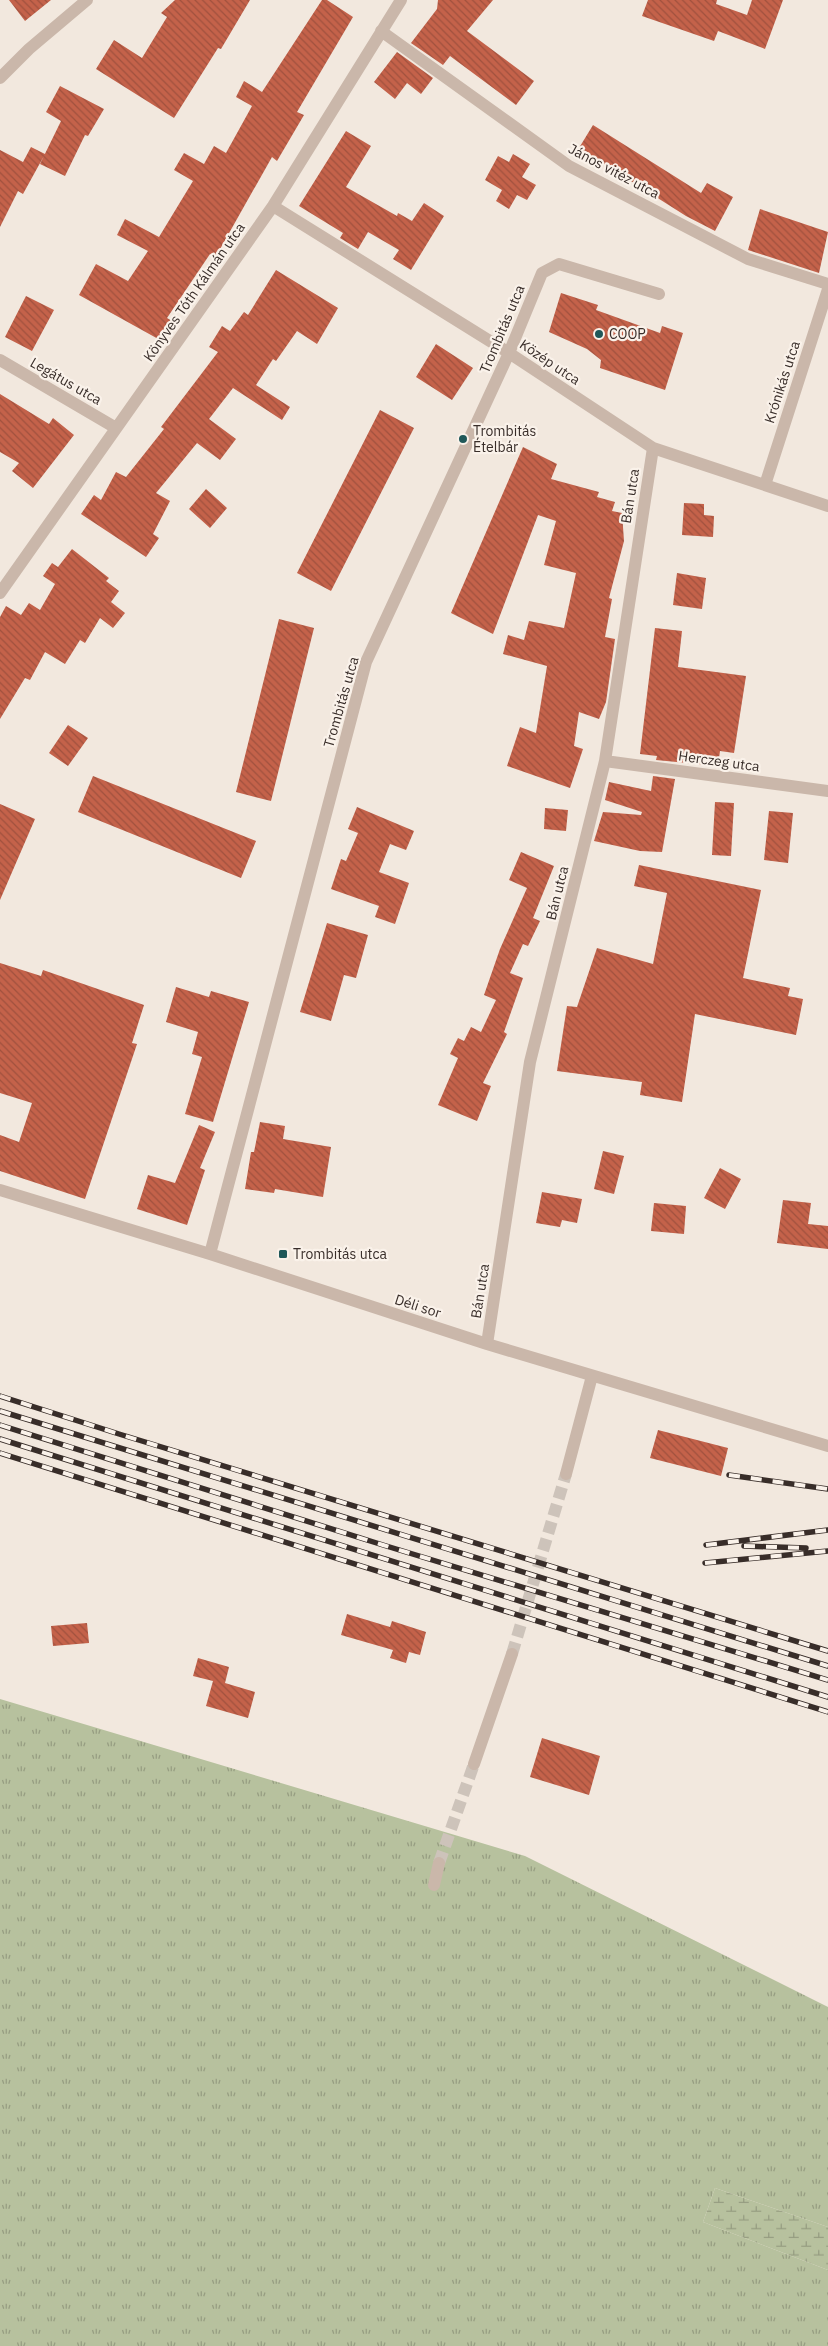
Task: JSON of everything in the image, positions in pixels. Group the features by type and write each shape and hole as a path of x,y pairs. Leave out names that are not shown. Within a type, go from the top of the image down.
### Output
{"street":[{"path":"0,78 29,49 87,0"},
{"name":"Könyves Tóth Kálmán utca","path":"0,593 272,206 401,0"},
{"name":"János vitéz utca","path":"381,31 569,166 748,259 828,284"},
{"name":"Közép utca","path":"272,206 509,352 653,448 828,506"},
{"name":"Trombitás utca","path":"210,1254 366,662 509,352 542,272 559,264 659,294"},
{"name":"Krónikás utca","path":"765,485 828,289"},
{"name":"Legátus utca","path":"0,360 116,428"},
{"name":"Bán utca","path":"487,1344 530,1062 605,761 653,448"},
{"name":"Herczeg utca","path":"605,761 828,791"},
{"name":"Déli sor","path":"0,1190 210,1254 487,1344 828,1446"},
{"path":"566,1474 592,1376"},
{"path":"474,1764 512,1654"},
{"path":"434,1885 439,1863"}],"green space":[{"path":"0,1699 525,1856 828,2007 828,2227 715,2188 703,2222 828,2270 828,2346 0,2346"},
{"path":"715,2188 828,2227 828,2270 703,2222"}],"building":[{"path":"9,0 51,0 25,21"},
{"path":"175,0 250,0 221,49 218,48 174,118 96,69 114,40 142,58 167,17 161,13"},
{"path":"322,0 327,0 353,17 297,112 304,115 277,161 272,157 215,258 210,254 167,318 172,321 160,340 79,295 96,264 128,281 148,251 117,235 125,219 159,237 193,181 174,170 184,153 204,164 214,146 226,153 252,106 236,97 244,81 262,92"},
{"path":"438,0 493,0 467,31 534,81 516,105 450,56 443,65 411,43 437,9"},
{"path":"648,0 717,0 716,4 747,15 752,0 783,0 765,49 718,31 714,41 642,16"},
{"path":"397,52 433,78 421,94 407,83 395,99 374,82"},
{"path":"60,86 104,109 88,136 85,135 65,176 40,164 61,121 46,112"},
{"path":"593,125 701,193 707,183 733,197 715,231 686,216 579,148"},
{"path":"346,131 371,146 346,187 397,216 398,213 412,221 424,203 444,216 411,270 393,259 399,250 368,232 358,249 340,238 343,233 299,206"},
{"path":"31,147 45,154 23,194 18,191 0,227 0,150 23,162"},
{"path":"513,154 530,164 522,177 536,185 527,200 517,195 509,209 496,201 502,190 485,180 498,156 509,162"},
{"path":"760,209 828,232 819,273 748,250"},
{"path":"276,270 338,308 317,344 297,331 276,361 273,359 256,385 290,407 282,420 233,388 209,419 236,439 220,460 197,443 156,493 170,501 153,534 159,538 146,557 81,514 94,495 101,500 116,472 126,477 164,429 161,427 218,352 209,347 222,326 230,331 244,312 248,315"},
{"path":"561,293 598,305 596,310 660,333 662,326 683,333 665,390 600,368 601,360 587,349 549,332"},
{"path":"26,296 54,310 32,351 5,337"},
{"path":"436,344 473,368 452,400 416,377"},
{"path":"0,394 49,424 53,418 74,435 33,488 12,471 19,463 0,452"},
{"path":"380,410 414,428 331,591 297,573"},
{"path":"523,447 557,464 551,479 599,492 597,497 615,502 612,511 622,513 624,541 609,598 612,599 605,637 615,639 606,702 599,719 579,712 574,746 583,749 570,788 507,766 520,727 536,733 547,666 503,654 508,635 524,640 529,621 564,628 576,573 544,565 556,521 538,515 493,634 451,613"},
{"path":"206,489 227,508 210,528 189,509"},
{"path":"684,503 704,504 704,515 714,516 713,537 682,535"},
{"path":"72,549 109,578 106,581 119,591 111,602 125,613 113,628 100,618 85,643 80,640 65,664 45,652 30,680 25,678 0,719 0,617 6,606 21,615 29,603 40,610 55,584 43,576 52,563 58,567"},
{"path":"677,573 706,578 702,609 673,605"},
{"path":"279,619 314,628 271,801 236,792"},
{"path":"655,628 682,631 678,667 746,676 734,753 720,751 718,766 656,760 657,756 640,754"},
{"path":"68,725 88,738 68,766 49,753"},
{"path":"93,776 256,841 241,878 78,812"},
{"path":"653,776 675,779 662,852 640,851 594,841 603,812 641,815 642,812 605,800 609,782 651,791"},
{"path":"715,802 734,803 731,856 712,855"},
{"path":"0,804 35,819 0,900"},
{"path":"357,807 414,831 406,850 390,844 379,872 409,883 395,924 375,917 379,906 331,889 341,859 346,861 358,833 348,829"},
{"path":"545,808 568,810 566,831 544,829"},
{"path":"769,811 793,813 788,863 764,860"},
{"path":"521,852 554,866 533,918 540,921 528,946 523,944 510,973 523,978 504,1032 507,1034 483,1083 491,1086 477,1121 438,1105 458,1058 450,1054 458,1038 464,1041 471,1027 481,1032 496,1000 484,995 500,949 527,888 509,880"},
{"path":"639,865 761,890 743,978 790,988 788,996 803,999 796,1035 695,1014 682,1102 640,1095 642,1082 557,1071 567,1006 577,1007 597,948 653,964 667,893 634,886"},
{"path":"327,923 368,935 356,978 344,975 331,1021 300,1012"},
{"path":"0,963 41,976 43,970 144,1005 132,1043 137,1044 85,1199 0,1171 0,1135 19,1142 32,1103 0,1093"},
{"path":"176,987 209,997 211,991 249,1002 213,1122 185,1114 202,1057 192,1054 198,1032 166,1022"},
{"path":"260,1122 285,1126 283,1139 331,1147 323,1197 275,1189 274,1193 245,1189 251,1152 254,1152"},
{"path":"199,1125 215,1132 200,1168 205,1170 187,1225 137,1209 148,1175 175,1183"},
{"path":"603,1151 624,1156 614,1194 594,1189"},
{"path":"720,1168 741,1179 725,1209 704,1198"},
{"path":"542,1192 582,1199 577,1223 562,1220 560,1227 536,1223"},
{"path":"783,1200 811,1203 808,1224 828,1226 828,1249 777,1243"},
{"path":"654,1203 686,1206 684,1234 651,1231"},
{"path":"658,1430 728,1448 721,1476 650,1458"},
{"path":"347,1614 390,1627 392,1621 426,1632 420,1655 409,1652 406,1663 390,1658 393,1650 341,1635"},
{"path":"87,1623 89,1643 53,1646 51,1626"},
{"path":"198,1658 229,1667 225,1683 255,1692 248,1718 206,1706 213,1681 193,1676"},
{"path":"542,1738 600,1756 589,1795 530,1777"}],"tunnel":[{"path":"512,1654 566,1474"},
{"path":"439,1863 474,1764"}],"railway":[{"path":"0,1396 828,1651"},
{"path":"0,1411 828,1666"},
{"path":"0,1425 383,1545 828,1680"},
{"path":"0,1439 828,1697"},
{"path":"0,1453 828,1712"},
{"path":"729,1475 828,1489"},
{"path":"706,1545 828,1530"},
{"path":"744,1546 806,1548"},
{"path":"705,1563 828,1551"}],"place":[{"name":"COOP","path":"599,334"},
{"name":"Trombitás Ételbár","path":"463,439"},
{"name":"Trombitás utca","path":"283,1254"}]}
